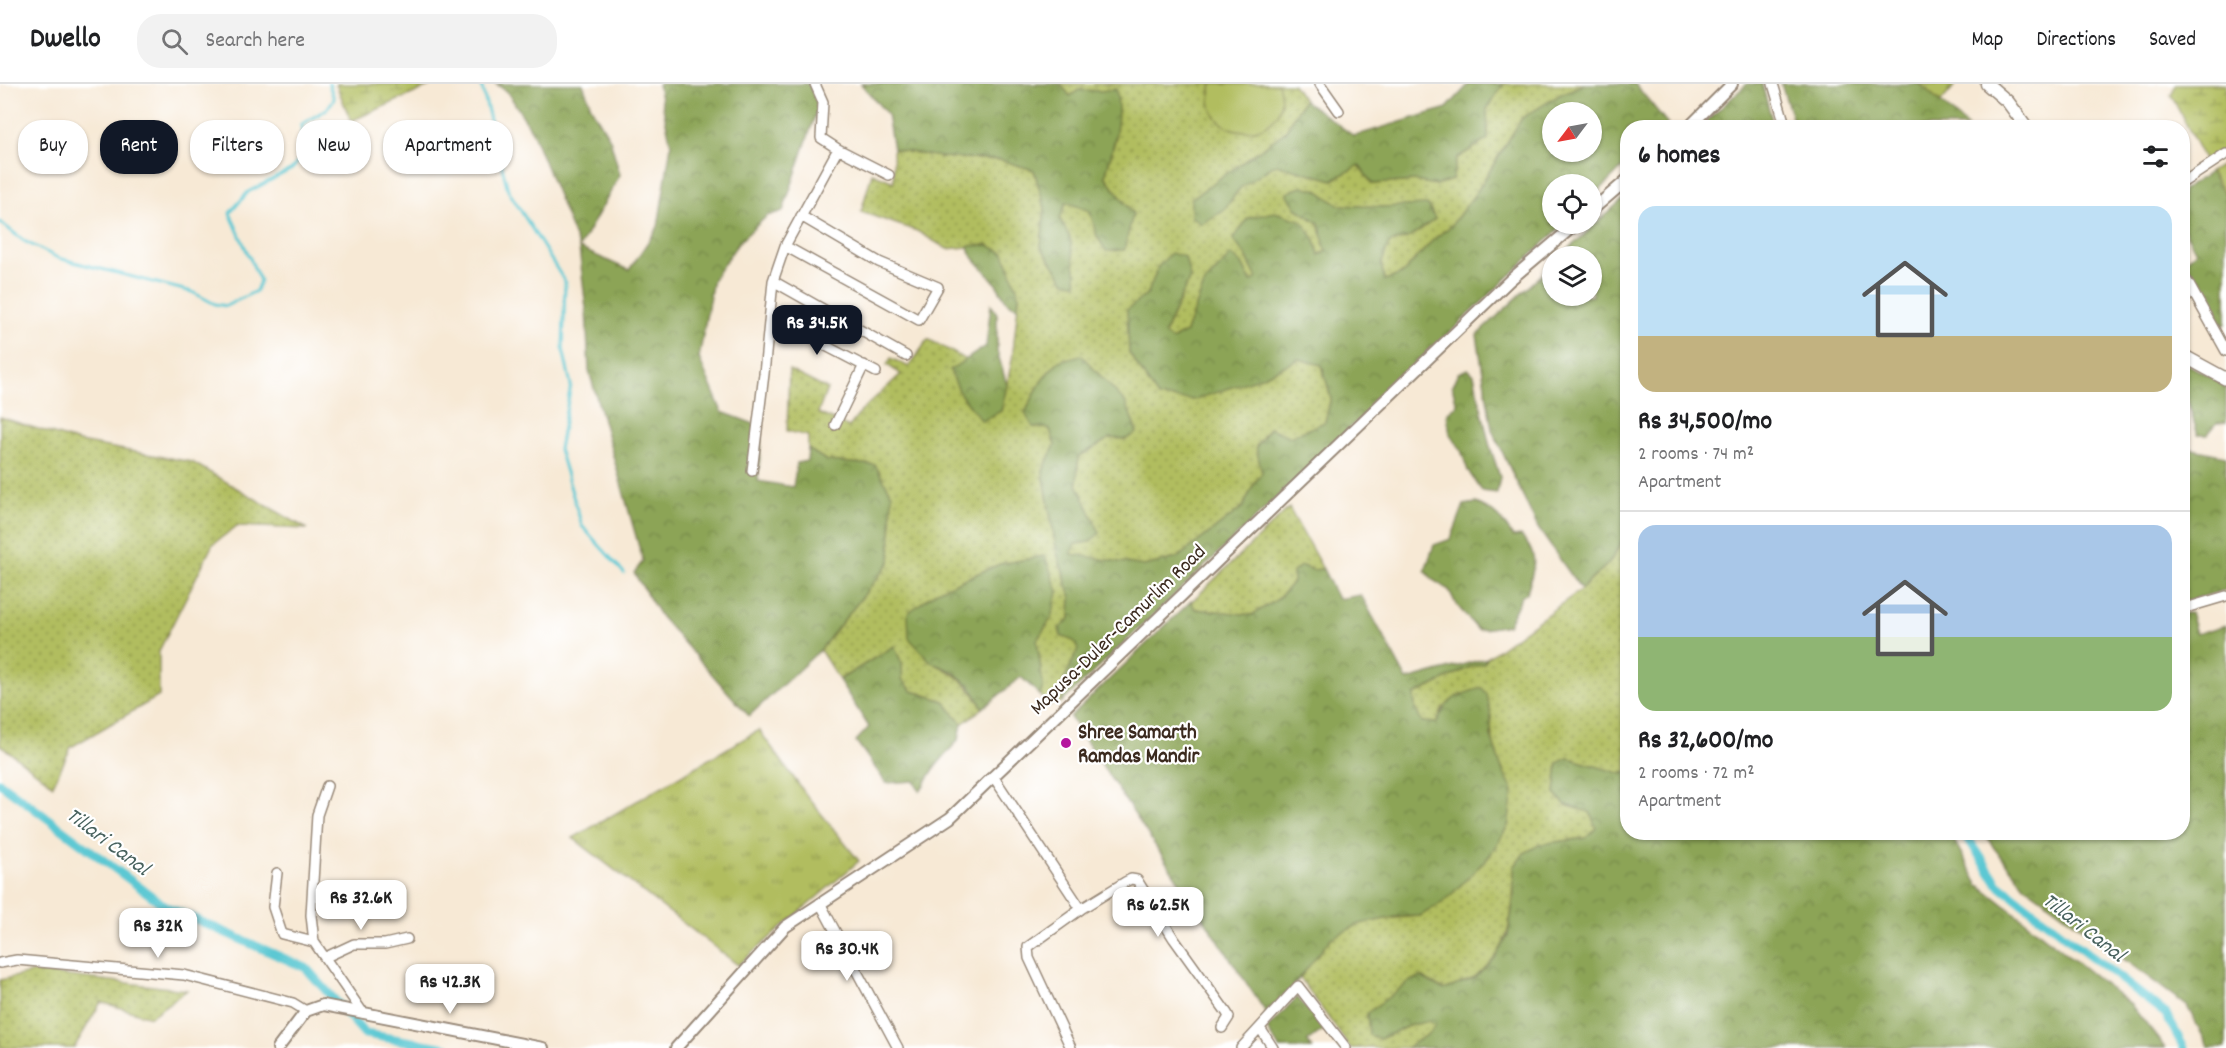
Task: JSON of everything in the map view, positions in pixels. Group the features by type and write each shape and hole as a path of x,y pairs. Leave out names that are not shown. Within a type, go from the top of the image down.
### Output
{"main road":[{"path":"1987,84 2008,102 2021,120"},
{"path":"2190,359 2226,379"}],"street":[{"path":"815,84 823,102 821,138 890,175"},
{"path":"1320,84 1339,111"},
{"path":"1696,120 1732,84"},
{"path":"1773,84 1784,120"},
{"path":"752,471 773,281 785,246 838,149"},
{"path":"2190,178 2226,154"},
{"path":"1602,201 1620,186"},
{"path":"785,246 918,321 938,287 879,262 801,216"},
{"name":"Mapusa-Duler-Camurlim Road","path":"675,1048 785,927 950,818 1467,320 1564,234"},
{"path":"773,281 906,356"},
{"path":"2190,286 2226,351"},
{"path":"770,317 876,372"},
{"path":"835,425 864,365"},
{"path":"2190,607 2226,596"},
{"path":"993,776 1081,909"},
{"path":"327,786 317,815 311,915 314,942 326,957 357,1012"},
{"path":"277,873 273,907 282,934 314,942"},
{"path":"1071,1048 1029,957 1028,947 1081,909 1131,879 1137,880 1174,939 1227,1013 1228,1017 1222,1028"},
{"path":"820,903 898,1048"},
{"path":"326,957 354,944 385,944 407,939"},
{"path":"0,963 16,960 184,975 293,1003 306,1011"},
{"path":"1241,1048 1298,986 1346,1048"},
{"path":"278,1048 306,1011 323,1005 543,1048"},
{"path":"1260,1028 1273,1048"}],"green space":[{"path":"336,84 435,84 353,120 351,120"},
{"path":"496,84 583,84 592,109 610,139 620,175 579,248 532,131 507,91"},
{"path":"658,84 809,84 818,107 783,211 767,216 739,242 713,279 699,358 722,412 762,427 758,481 793,487 797,463 807,461 808,449 827,461 875,465 892,494 890,562 820,650 749,716 661,617 634,573 643,561 589,371 586,309 579,248 629,270 658,227 671,145"},
{"path":"861,84 1060,84 1070,96 1079,90 1116,89 1117,122 1114,144 1105,176 1133,214 1124,250 1106,251 1097,236 1090,211 1066,202 1060,219 1070,238 1077,283 1065,282 1041,247 1045,208 1034,170 1001,160 940,157 893,149 887,114"},
{"path":"1060,84 1293,84 1304,100 1285,132 1191,199 1223,211 1240,188 1276,164 1333,180 1359,165 1372,184 1416,181 1436,185 1452,180 1457,158 1488,139 1487,109 1503,84 1585,84 1552,102 1542,102 1542,107 1522,118 1478,190 1451,226 1434,239 1402,274 1385,281 1381,265 1389,243 1410,237 1435,219 1428,206 1338,205 1317,190 1296,208 1319,223 1326,251 1319,255 1315,240 1234,239 1257,278 1251,282 1242,264 1231,256 1205,283 1186,332 1172,340 1164,335 1190,277 1158,267 1129,353 1261,377 1299,359 1322,365 1331,398 1325,422 1290,437 1269,428 1256,447 1263,473 1255,482 1243,507 1177,558 1144,566 1070,555 1076,544 1089,542 1077,484 1078,457 1110,438 1126,439 1059,361 1043,378 1025,413 1050,429 1055,445 1043,471 1057,553 1071,596 1070,619 1061,636 1075,641 1078,650 1063,682 1062,702 1050,705 1040,695 1043,687 1037,640 1052,617 1045,556 1000,564 937,591 931,662 961,680 983,708 962,724 944,701 912,691 902,679 902,664 894,646 839,680 820,650 890,562 875,465 827,461 808,449 808,436 787,431 789,370 827,389 818,413 849,427 863,409 901,374 887,365 891,358 909,367 928,339 967,360 950,370 1001,411 1012,360 1019,295 988,245 947,249 917,231 861,212 872,173 894,182 893,149 940,157 1001,160 1034,170 1045,208 1041,247 1076,283 1070,238 1060,219 1066,201 1090,211 1097,236 1133,214 1105,176 1116,137 1100,91 1079,90 1070,96"},
{"path":"1212,84 1278,84 1280,104 1274,118 1262,128 1246,131 1231,128 1218,120 1211,105"},
{"path":"1469,84 1503,84 1487,109 1488,139 1457,158 1452,180 1436,185 1416,181 1372,184 1359,165 1333,180 1276,164 1240,188 1223,211 1201,224 1191,216 1191,199 1285,132 1304,100 1354,136 1447,108"},
{"path":"1585,84 1635,84 1665,120 1620,120 1620,170 1602,188 1602,174 1542,174 1542,234 1553,234 1062,702 1063,682 1078,650 1074,641 1061,636 1059,629 1070,619 1071,597 1057,553 1043,471 1055,445 1050,429 1033,427 1025,413 1043,378 1059,361 1081,355 1126,403 1137,433 1126,439 1110,438 1078,457 1077,484 1100,533 1089,542 1076,544 1071,554 1144,566 1177,558 1243,507 1262,473 1256,447 1270,428 1290,437 1325,422 1331,398 1322,365 1299,359 1261,377 1194,400 1158,397 1129,353 1127,310 1148,293 1158,267 1171,253 1185,257 1190,277 1164,334 1172,340 1186,332 1205,283 1231,255 1242,264 1251,282 1257,278 1246,256 1233,239 1248,218 1275,212 1302,221 1315,240 1319,255 1326,251 1319,223 1296,208 1287,193 1302,186 1317,190 1338,205 1382,207 1428,205 1435,219 1410,237 1389,243 1381,265 1385,280 1402,274 1434,239 1451,226 1478,190 1522,118 1542,106 1542,162 1602,162 1602,102 1548,102"},
{"path":"1747,84 1762,84 1772,120 1708,120"},
{"path":"1781,84 1920,84 1960,120 1793,120"},
{"path":"1920,84 1956,84 1941,102"},
{"path":"2176,84 2226,84 2226,148 2205,161 2190,132 2190,120 2184,120 2171,95"},
{"path":"2226,162 2226,195 2210,172"},
{"path":"2210,172 2226,195 2226,324 2220,327 2190,275 2190,257 2196,252 2190,240 2190,186"},
{"path":"1620,201 1620,545 1610,562 1581,589 1538,528 1492,430 1477,335 1542,274 1542,306 1602,306 1602,246 1572,246 1585,234 1602,234 1602,218"},
{"path":"988,245 1004,253 1019,294 1018,308 1007,302 994,281 970,254 968,246"},
{"path":"991,304 997,314 997,351 1007,385 1001,411 982,421 961,395 950,370 986,346"},
{"path":"2190,366 2226,386 2226,422 2217,423 2207,435 2198,435 2190,409"},
{"path":"1468,369 1474,375 1489,443 1500,477 1497,493 1482,491 1468,471 1461,450 1450,434 1447,414 1457,405 1452,386 1458,373"},
{"path":"0,417 79,442 192,462 307,529 237,526 213,544 159,651 159,696 71,747 53,785 0,745"},
{"path":"2190,448 2226,456 2226,590 2190,600"},
{"path":"1476,503 1498,516 1513,537 1521,536 1531,550 1534,563 1527,593 1521,597 1508,625 1478,630 1456,604 1449,590 1433,580 1425,570 1434,545 1451,539 1464,505"},
{"path":"1289,508 1323,569 1313,570 1302,566 1293,582 1278,599 1252,615 1195,609 1191,602"},
{"path":"1620,545 1620,773 1568,758 1558,763 1555,794 1566,805 1590,812 1597,827 1586,838 1541,844 1514,867 1511,913 1504,943 1497,956 1475,978 1444,990 1421,977 1380,1039 1408,1026 1429,1021 1435,1026 1429,1033 1407,1048 1350,1048 1300,978 1323,946 1341,932 1362,923 1421,916 1513,791 1494,746 1491,717 1443,707 1437,723 1422,722 1415,709 1414,695 1486,661 1582,589 1610,562"},
{"path":"1045,556 1058,592 1052,617 1037,640 1043,687 1040,695 1021,677 983,708 970,686 953,672 931,662 909,638 908,613 937,591 1000,564"},
{"path":"1301,566 1313,570 1323,569 1338,599 1361,595 1407,680 1487,658 1484,663 1470,667 1414,695 1415,709 1422,722 1437,723 1444,708 1454,699 1482,688 1487,694 1491,717 1491,736 1501,767 1513,791 1508,826 1490,855 1445,901 1420,916 1395,917 1360,924 1331,938 1269,1017 1070,717 1191,601 1195,609 1252,615 1278,599 1293,582 1293,572"},
{"path":"2190,612 2196,634 2226,625 2226,1048 2209,1048 2187,1006 2025,886 1989,840 2190,840"},
{"path":"894,646 902,664 902,679 912,691 944,701 962,724 959,739 936,766 920,791 914,781 886,783 856,741 869,727 839,680"},
{"path":"759,730 807,796 859,861 738,965 573,838"},
{"path":"1568,758 1620,773 1620,840 1954,840 1978,884 2131,1005 2165,1048 1407,1048 1435,1026 1429,1021 1408,1026 1380,1039 1369,1035 1367,1013 1412,980 1421,977 1444,990 1475,978 1495,958 1508,935 1514,898 1514,867 1524,853 1541,844 1586,838 1596,828 1590,812 1566,805 1555,794 1558,763"},
{"path":"35,972 187,990 150,1017 101,1002 74,1048 0,1048 0,980"},
{"path":"1297,997 1325,1029 1307,1041 1312,1048 1279,1048 1267,1029"}],"waterway":[{"path":"0,222 24,241 58,258 192,292 215,304 226,306 256,291 260,281 230,213 248,192 292,169 300,159 302,124 327,109 334,99 329,84"},
{"path":"481,84 508,190 565,282 563,349 571,385 559,449 582,526 624,573"},
{"name":"Tillari Canal","path":"0,783 165,906 306,968 365,1034 447,1048"},
{"name":"Tillari Canal","path":"1969,840 1998,884 2166,1014 2184,1048"}],"place":[{"name":"Shree Samarth Ramdas Mandir","path":"1066,743"}]}
